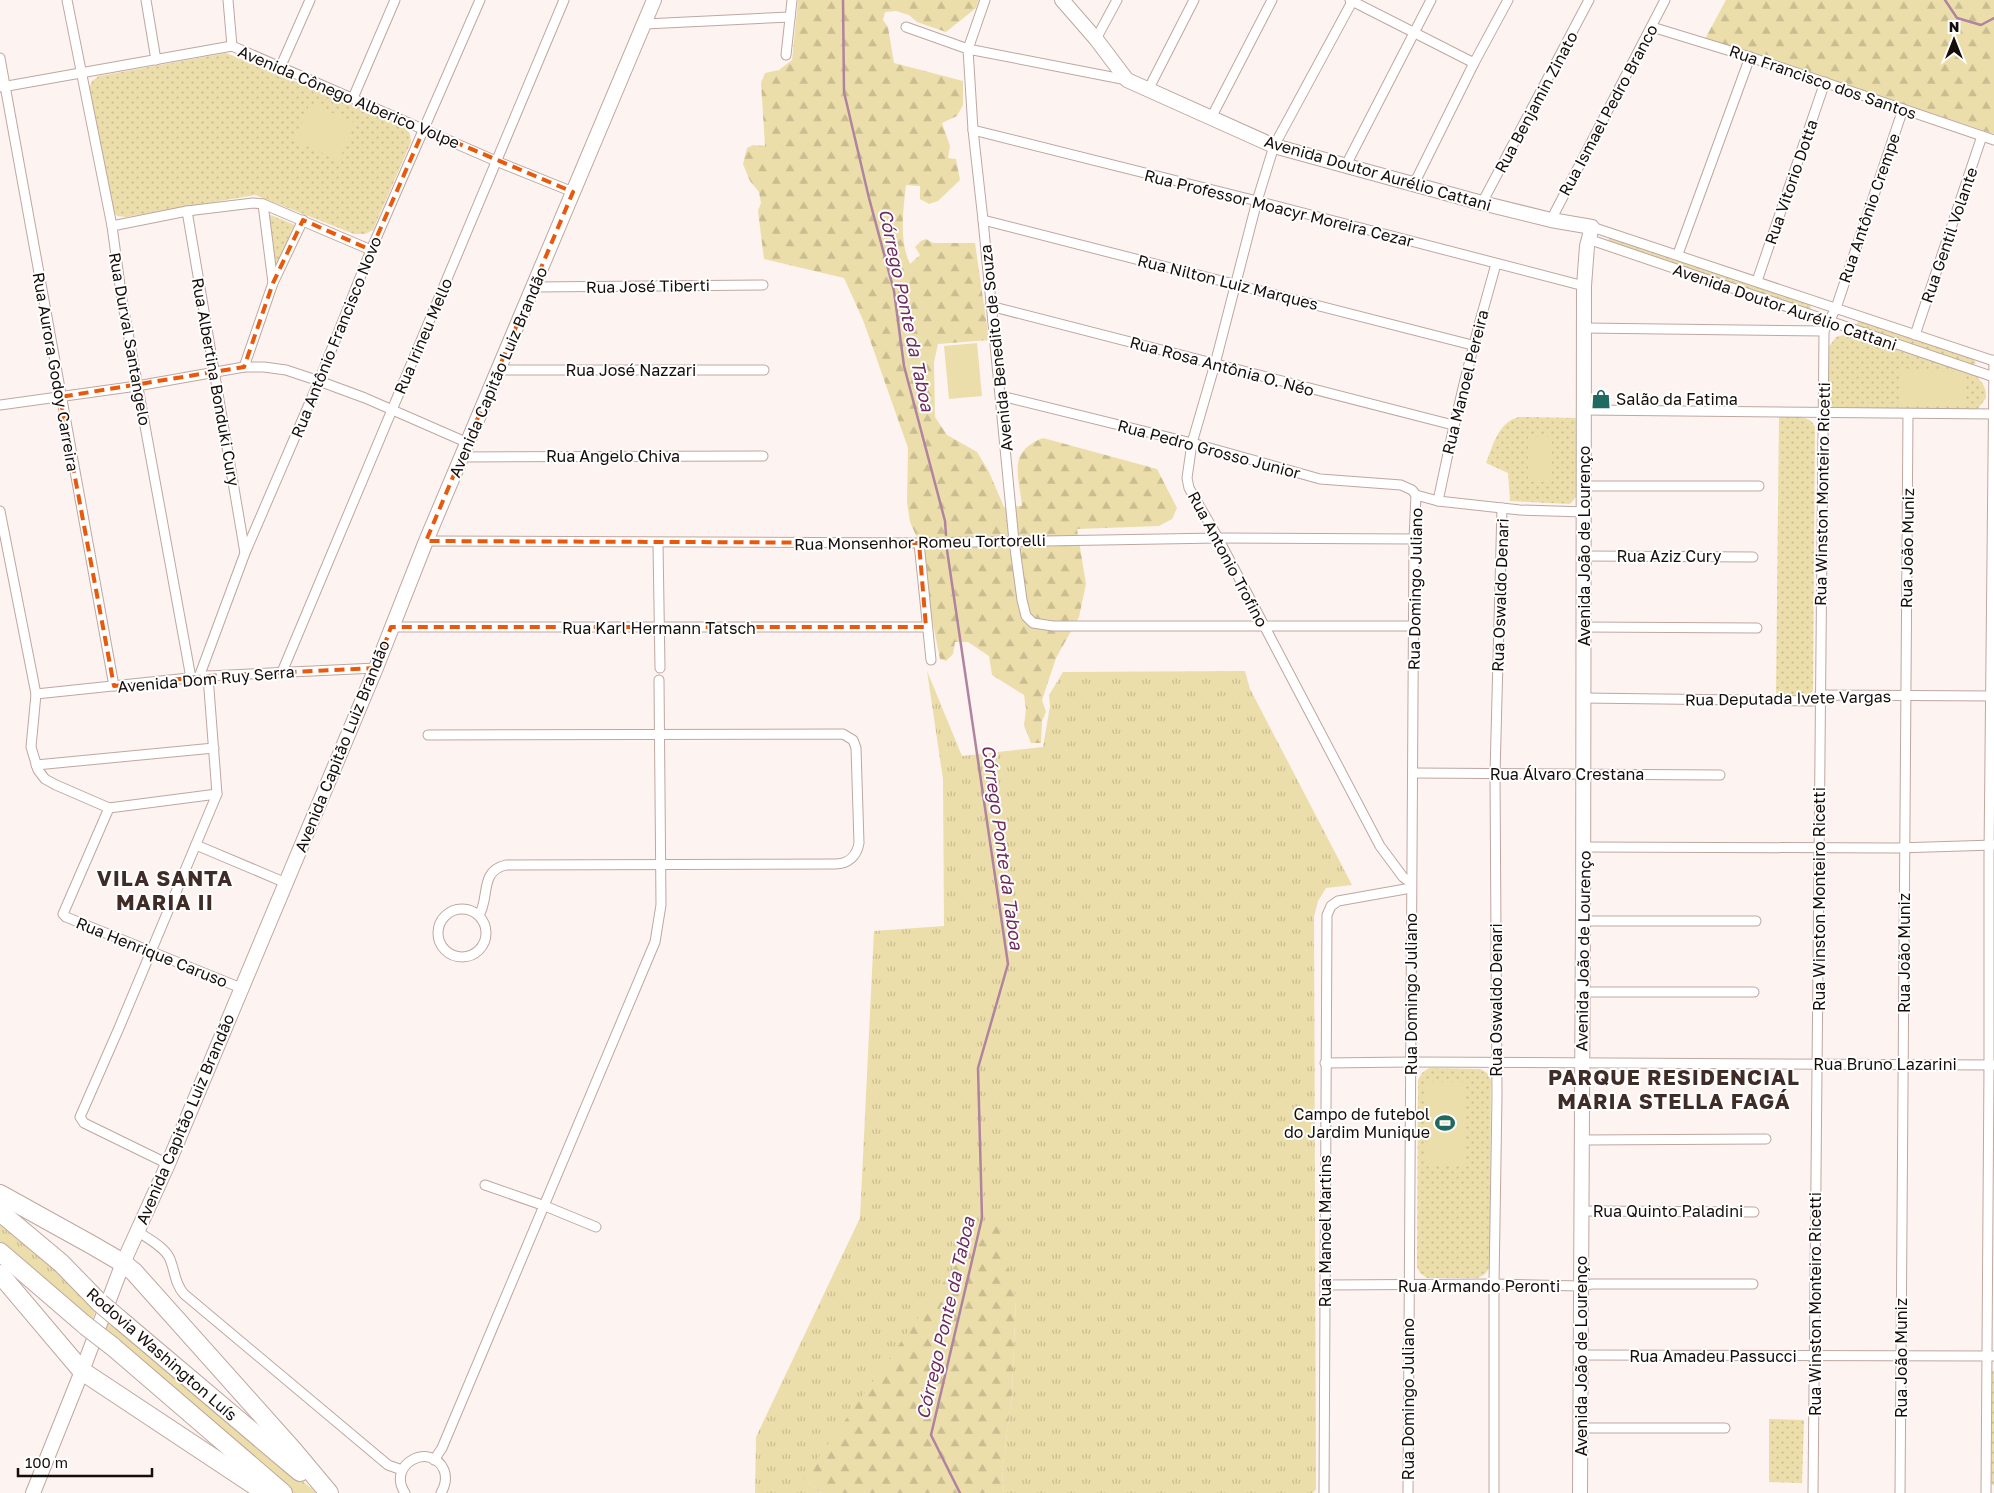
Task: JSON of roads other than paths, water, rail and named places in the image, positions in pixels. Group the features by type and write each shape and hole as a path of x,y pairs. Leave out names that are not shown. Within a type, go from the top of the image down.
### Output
{"highway":[{"path":"0,1194 122,1263 134,1272 327,1493"},
{"name":"Rodovia Washington Luís","path":"0,1212 61,1263 100,1303 327,1493"},
{"name":"Rodovia Washington Luís","path":"0,1252 283,1493"},
{"path":"0,1274 82,1371 266,1493"}],"street":[{"name":"Rua Durval Santangelo","path":"67,0 112,226 122,300 138,386 214,748 217,794"},
{"path":"146,0 156,60"},
{"path":"228,0 232,46"},
{"path":"280,68 310,0"},
{"path":"353,98 395,0"},
{"name":"Rua Antônio Francisco Novo","path":"199,677 245,553 319,381 371,250 480,0"},
{"name":"Rua Irineu Mello","path":"282,672 564,0"},
{"name":"Avenida Capitão Luiz Brandão","path":"33,1493 82,1371 122,1263 168,1164 376,668 426,541 654,0"},
{"path":"786,55 792,0"},
{"path":"968,49 985,0"},
{"name":"Avenida Doutor Aurélio Cattani","path":"1062,0 1096,38 1127,80 1274,146 1551,220 1828,322 1994,377"},
{"path":"1096,38 1116,0"},
{"path":"1148,90 1194,0"},
{"path":"1211,118 1272,0"},
{"path":"1346,165 1431,0"},
{"path":"1414,184 1474,63 1508,0"},
{"name":"Rua Benjamin Zinato","path":"1482,203 1589,0"},
{"name":"Rua Ismael Pedro Branco","path":"1551,220 1665,0"},
{"path":"1352,1 1474,63"},
{"name":"Rua Antonio Trofino","path":"1352,1 1274,146 1257,201 1215,364 1192,442 1187,478 1189,488 1264,624 1380,846 1411,885"},
{"path":"644,24 790,17"},
{"path":"906,26 968,49 1127,80"},
{"name":"Rua Francisco dos Santos","path":"1652,27 1750,57 1994,140"},
{"name":"Avenida Cônego Alberico Volpe","path":"3,87 232,46 496,161 573,192"},
{"name":"Avenida Benedito de Souza","path":"968,49 973,130 1014,541 1026,616 1033,623 1053,626 1264,624"},
{"path":"1678,254 1750,57"},
{"name":"Rua Aurora Godoy Carreira","path":"0,58 3,87 114,686"},
{"name":"Rua Vitorio Dotta","path":"1757,281 1825,82"},
{"name":"Rua Antônio Crempe","path":"1836,308 1903,109"},
{"name":"Rua Professor Moacyr Moreira Cezar","path":"973,130 1584,286"},
{"name":"Rua Gentil Volante","path":"1915,335 1982,136"},
{"path":"112,226 186,211 253,203 263,204 304,220 371,250"},
{"path":"263,204 273,284"},
{"name":"Rua Albertina Bonduki Cury","path":"186,211 245,553"},
{"path":"244,367 273,284 304,220"},
{"name":"Rua Nilton Luiz Marques","path":"983,220 1472,345"},
{"name":"Avenida Doutor Aurélio Cattani","path":"1590,233 1678,254 1994,361"},
{"name":"Avenida João de Lourenço","path":"1580,1493 1582,1355 1580,1286 1582,1211 1581,1064 1584,921 1583,698 1586,556 1584,286 1590,233"},
{"name":"Rua Manoel Pereira","path":"1438,501 1453,425 1472,345 1496,264"},
{"name":"Rua José Tiberti","path":"534,288 763,285"},
{"name":"Rua Rosa Antônia O. Néo","path":"990,306 1453,425"},
{"name":"Rua Winston Monteiro Ricetti","path":"1813,1493 1824,331 1836,308"},
{"path":"1584,328 1824,331"},
{"path":"1986,1493 1990,1356 1994,361"},
{"path":"0,405 138,386 244,367 264,367 286,370 319,381 468,442"},
{"name":"Rua José Nazzari","path":"498,370 764,370"},
{"name":"Rua Pedro Grosso Junior","path":"1001,396 1192,442 1320,479 1401,485 1412,490 1416,495 1438,501 1520,510 1585,512"},
{"path":"1584,410 1994,414"},
{"name":"Rua João Muniz","path":"1900,1493 1908,414"},
{"name":"Rua Angelo Chiva","path":"463,457 763,456"},
{"path":"1584,486 1759,486"},
{"name":"Rua Domingo Juliano","path":"1408,1493 1411,885 1416,495"},
{"name":"Rua Oswaldo Denari","path":"1494,1493 1495,774 1502,508"},
{"path":"0,511 36,694 31,747 41,775 50,782 109,808 217,794 119,1028 80,1112 81,1120 84,1123 168,1164"},
{"name":"Rua Monsenhor Romeu Tortorelli","path":"426,541 658,544 918,544 1218,538 1414,539"},
{"path":"658,544 660,668"},
{"path":"918,544 931,660"},
{"name":"Rua Aziz Cury","path":"1586,556 1753,557"},
{"path":"1264,624 1414,626"},
{"name":"Rua Karl Hermann Tatsch","path":"391,627 926,627"},
{"path":"1584,627 1758,628"},
{"name":"Avenida Dom Ruy Serra","path":"36,694 199,677 376,668"},
{"path":"434,1460 446,1439 652,954 660,917 659,680"},
{"name":"Rua Deputada Ivete Vargas","path":"1583,698 1813,701 1820,695 1992,696"},
{"path":"428,735 843,734 850,737 855,744 857,754 859,843 853,857 840,864 501,866 492,872 487,880 483,909 479,915"},
{"path":"36,765 214,748"},
{"name":"Rua Álvaro Crestana","path":"1413,773 1720,775"},
{"name":"Rua Henrique Caruso","path":"109,808 63,914 66,917 241,988"},
{"path":"196,845 286,883"},
{"path":"1584,847 1904,848 1991,845"},
{"name":"Rua Manoel Martins","path":"1324,1493 1325,1063 1328,910 1338,901 1411,885"},
{"path":"463,909 479,915 487,931 482,948 468,957 456,956 446,951 439,941 438,935 438,929 443,918 452,911 463,909"},
{"path":"1584,921 1756,921"},
{"path":"1582,992 1754,992"},
{"name":"Rua Bruno Lazarini","path":"1325,1063 1992,1065"},
{"path":"1582,1140 1766,1139"},
{"path":"485,1185 545,1206 596,1227"},
{"name":"Rua Quinto Paladini","path":"1582,1211 1754,1212"},
{"path":"137,1231 164,1251 169,1257 179,1288 184,1294 388,1465 402,1470"},
{"name":"Rua Armando Peronti","path":"1325,1285 1494,1284 1580,1286 1592,1284 1753,1284"},
{"name":"Rua Amadeu Passucci","path":"1582,1355 1990,1356"},
{"path":"1581,1428 1725,1428"},
{"path":"405,1493 400,1481 402,1470 413,1459 424,1457 434,1460 442,1468 446,1478 441,1493"}],"waterway":[{"name":"Córrego Ponte da Taboa","path":"843,0 844,92 869,198 894,291 904,366 945,521 946,535"},
{"path":"1945,0 1957,18 1981,25 1994,18"},
{"name":"Córrego Ponte da Taboa","path":"947,550 1008,964 978,1068 982,1218 931,1435 960,1493"}],"place":[{"name":"Salão da Fatima","path":"1601,399"},
{"name":"Campo de futebol do Jardim Munique","path":"1445,1123"}],"district":[{"name":"VILA SANTA MARIA II","path":"165,890"},
{"name":"PARQUE RESIDENCIAL MARIA STELLA FAGÁ","path":"1674,1089"}]}
